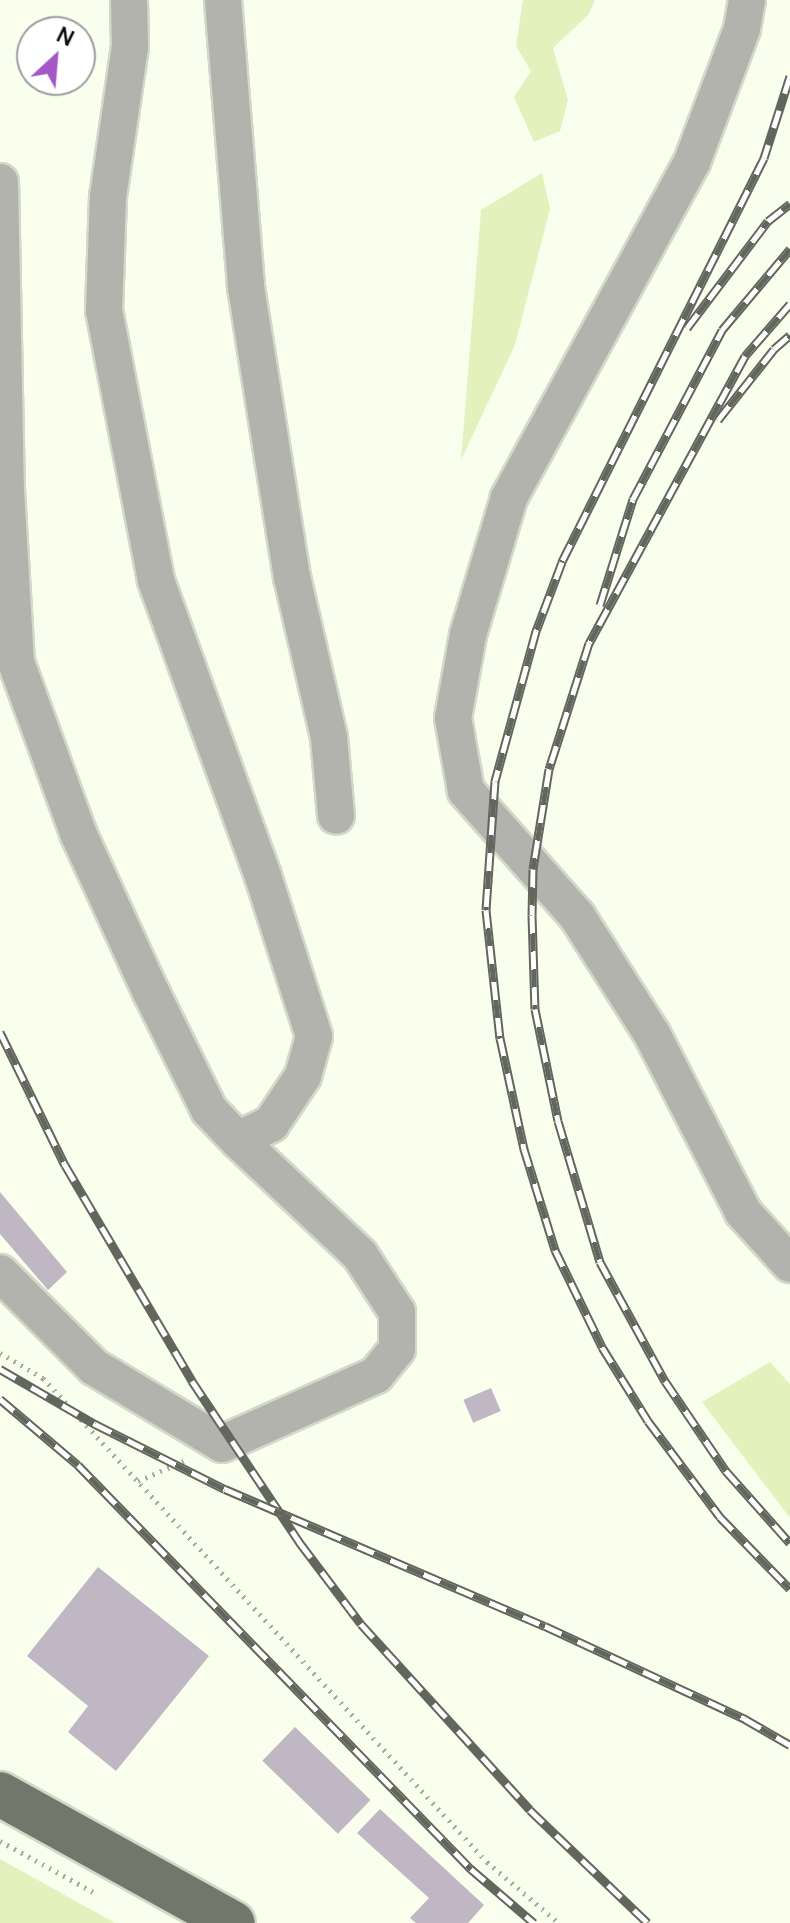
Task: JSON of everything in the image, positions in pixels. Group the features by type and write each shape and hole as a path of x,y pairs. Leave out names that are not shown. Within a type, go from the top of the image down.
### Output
{"main road":[{"path":"0,1794 233,1923"}],"street":[{"path":"129,0 130,47 108,197 104,311 156,580 263,876 314,1036 303,1076 271,1124 238,1140"},
{"path":"223,0 246,287 292,577 329,737 336,816"},
{"path":"747,0 742,29 692,162 509,498 468,635 453,718 466,791 577,916 652,1034 743,1212 790,1264"},
{"path":"0,182 7,643 79,835 209,1110 360,1255 397,1312 397,1349 376,1375 222,1444 94,1367 0,1273"}],"path":[{"path":"0,1353 43,1378 487,1862 559,1923"},
{"path":"138,1481 222,1444"},
{"path":"0,1841 109,1901"}],"green space":[{"path":"523,0 595,0 589,14 553,48 568,100 560,131 534,142 514,97 531,71 516,46"},
{"path":"542,173 550,209 515,345 461,460 481,210"},
{"path":"770,1362 790,1384 790,1518 702,1402"},
{"path":"0,1859 115,1923 0,1923"}],"building":[{"path":"0,1192 67,1272 48,1290 0,1234"},
{"path":"491,1388 501,1411 473,1423 463,1400"},
{"path":"98,1567 209,1656 116,1771 68,1732 88,1706 27,1656"},
{"path":"295,1727 371,1800 338,1834 262,1761"},
{"path":"380,1809 484,1905 468,1923 416,1923 410,1918 429,1898 357,1833"}],"railway":[{"path":"790,76 764,158 562,562 536,631 495,781 486,910 500,1038 524,1149 555,1250 602,1347 648,1421 720,1517 790,1589"},
{"path":"687,328 768,221 790,204"},
{"path":"600,605 633,499 722,330 790,249"},
{"path":"790,304 745,356 589,643 549,769 533,869 532,915 535,1009 558,1121 600,1262 665,1381 726,1471 790,1543"},
{"path":"718,420 774,349 790,335"},
{"path":"0,1032 65,1165 192,1381 300,1543 361,1624 530,1810 648,1923"},
{"path":"0,1369 95,1424 225,1489 545,1626 745,1719 790,1745"},
{"path":"0,1399 78,1465 471,1869 534,1923"}]}
